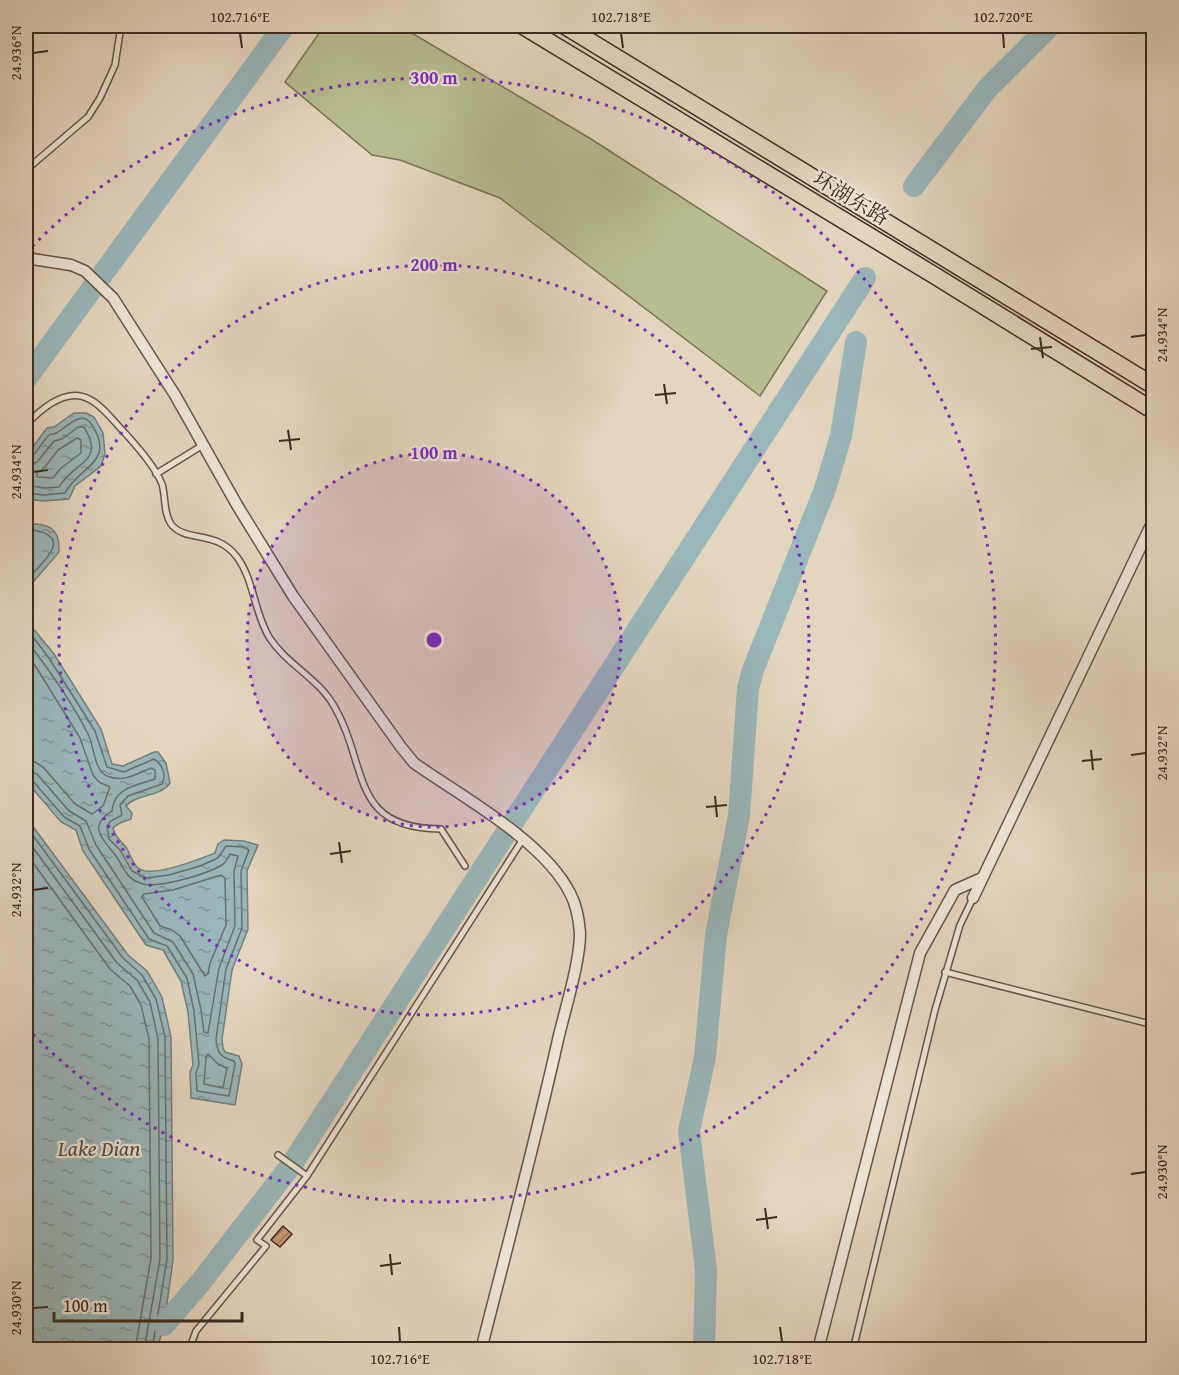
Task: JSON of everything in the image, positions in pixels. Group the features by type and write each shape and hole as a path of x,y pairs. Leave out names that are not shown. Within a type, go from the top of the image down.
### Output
{"main road":[{"name":"环湖东路","path":"523,26 1154,411"},
{"name":"环湖东路","path":"565,26 1154,386"}],"street":[{"path":"26,258 71,265 85,271 113,298 175,395 237,505 293,596 401,747 414,763 520,837 549,863 571,894 577,913 579,942 552,1066 481,1350"},
{"path":"973,898 1154,519"},
{"path":"818,1350 920,953 955,890 982,878"}],"lane":[{"path":"26,170 88,117 100,98 115,65 122,26"},
{"path":"26,425 35,415 63,398 78,396 89,399 107,414 133,442 156,474 162,485 167,516 172,526 183,533 210,538 226,545 238,558 262,624 270,638 280,653 319,687 332,702 342,720 360,774 374,805 384,816 400,825 418,830 441,830 465,866"},
{"path":"156,474 203,445"},
{"path":"189,1350 196,1331 266,1246 257,1240 305,1175 520,837"},
{"path":"853,1350 945,972 960,925 973,898"},
{"path":"945,972 1154,1025"},
{"path":"278,1155 305,1175"}],"green space":[{"path":"324,26 400,26 591,139 827,291 760,396 500,198 400,160 372,155 285,82"}],"water":[{"path":"74,413 86,413 94,417 103,433 105,454 101,466 75,486 69,499 43,501 26,499 26,456 47,428 54,427"},
{"path":"26,523 51,528 59,543 59,552 28,588 26,595"},
{"path":"26,611 31,626 54,654 101,729 112,764 123,766 154,752 158,752 166,763 170,783 160,791 131,802 126,806 132,813 131,819 113,828 136,866 144,871 176,867 215,853 218,844 224,840 244,841 258,845 247,871 248,929 232,970 222,1039 225,1052 239,1056 242,1064 235,1105 191,1098 190,1072 193,1065 188,1012 181,981 163,950 146,945 83,851 76,830 61,822 26,781"},
{"name":"Lake Dian","path":"26,817 128,955 147,971 162,997 171,1037 173,1260 164,1325 157,1349 26,1349"}],"building":[{"path":"283,1226 292,1234 280,1247 271,1240"}],"waterway":[{"path":"26,379 284,26"},
{"path":"914,186 987,89 1050,26"},
{"path":"164,1325 200,1283 292,1164 865,278"},
{"path":"704,1350 706,1270 689,1131 705,1057 716,935 739,816 748,688 753,670 825,489 841,436 856,342"}]}
